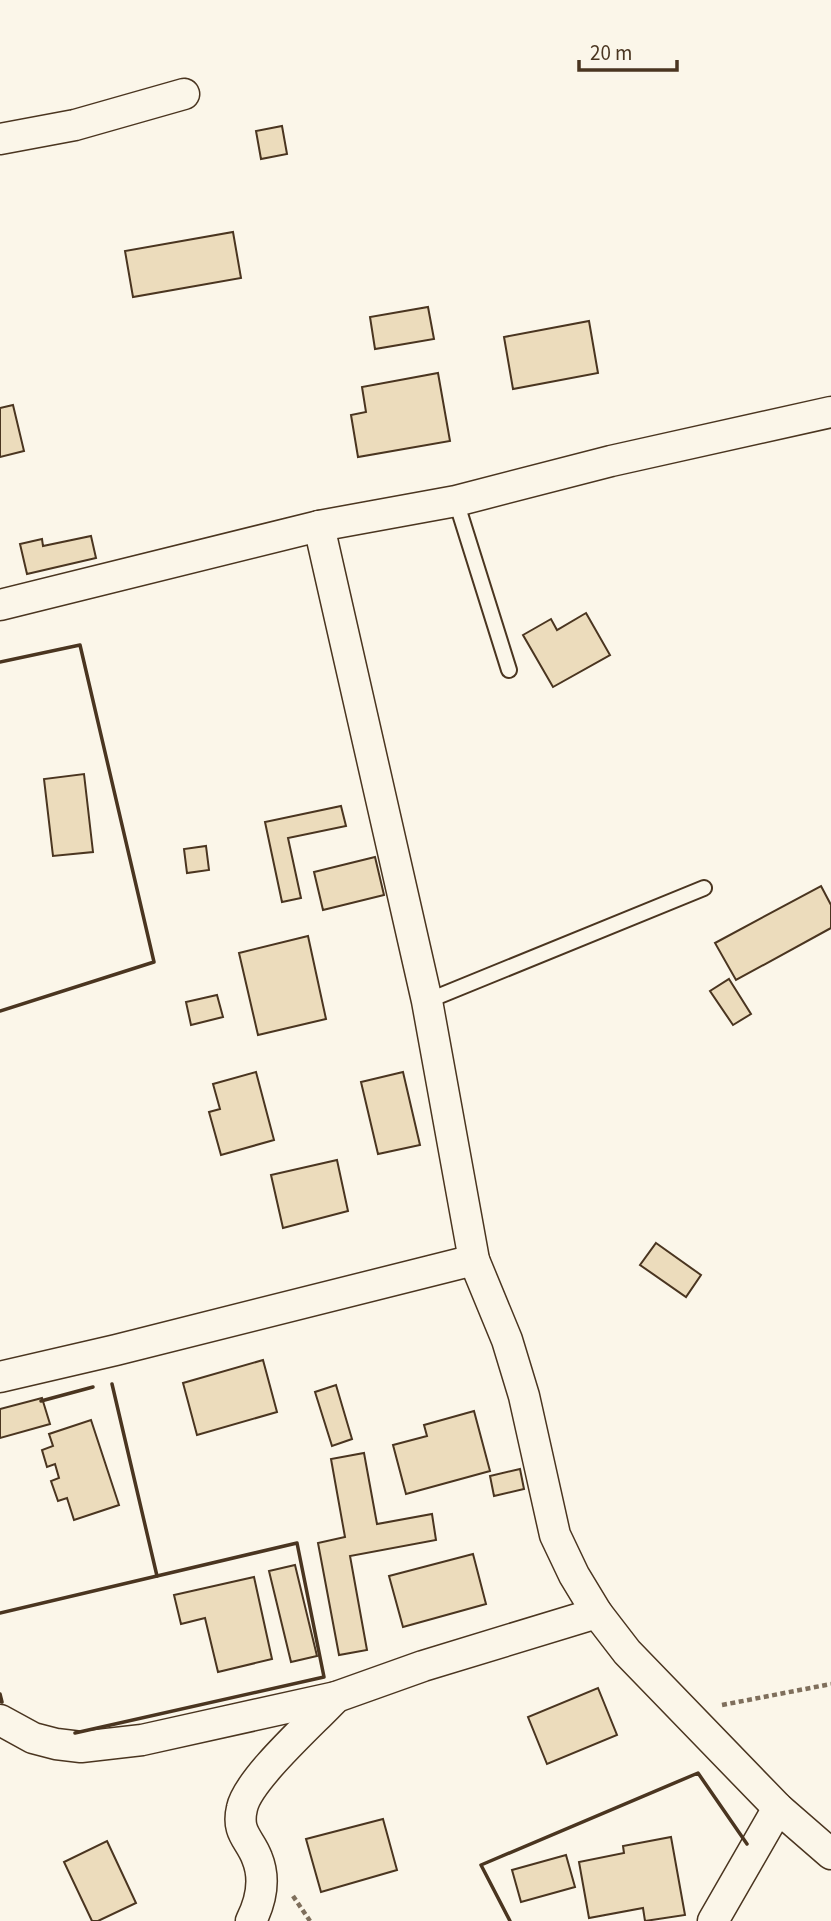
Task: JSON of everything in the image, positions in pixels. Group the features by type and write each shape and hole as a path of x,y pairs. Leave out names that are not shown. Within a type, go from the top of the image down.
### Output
{"street":[{"path":"0,139 75,125 184,94"},
{"path":"0,605 318,526 456,501 611,461 831,412"},
{"path":"318,526 427,1001 474,1260 507,1340 524,1396 555,1535 574,1575 597,1613 627,1651 778,1808 831,1854"},
{"path":"0,1377 474,1260"},
{"path":"0,1720 33,1738 56,1744 81,1747 142,1740 336,1697 423,1666 597,1613"},
{"path":"251,1921 260,1903 262,1877 257,1857 244,1838 240,1821 242,1807 262,1775 336,1697"},
{"path":"713,1921 778,1808"}],"lane":[{"path":"456,501 509,670"},
{"path":"427,1001 704,888"}],"path":[{"path":"687,1713 831,1684"}],"building":[{"path":"282,126 287,154 261,159 256,131"},
{"path":"233,232 241,278 133,297 125,251"},
{"path":"428,307 434,339 375,349 370,317"},
{"path":"589,321 598,373 513,389 504,337"},
{"path":"438,373 450,441 358,457 351,415 366,412 362,387"},
{"path":"13,405 24,451 0,457 0,408"},
{"path":"91,536 96,558 27,574 20,544 42,539 43,546"},
{"path":"586,613 610,655 553,687 523,635 551,619 557,630"},
{"path":"84,774 93,852 53,856 44,779"},
{"path":"341,806 346,826 288,838 301,898 282,902 265,822"},
{"path":"206,846 209,870 187,873 184,849"},
{"path":"375,857 384,895 323,910 314,872"},
{"path":"821,886 831,905 831,928 736,980 715,943"},
{"path":"308,936 326,1019 258,1035 239,953"},
{"path":"729,979 751,1014 733,1025 710,991"},
{"path":"217,995 223,1017 191,1025 186,1002"},
{"path":"256,1072 274,1140 221,1155 209,1112 220,1109 213,1084"},
{"path":"403,1072 420,1145 378,1154 361,1082"},
{"path":"337,1160 348,1211 283,1228 271,1175"},
{"path":"656,1243 701,1275 686,1297 640,1265"},
{"path":"263,1360 277,1412 197,1435 183,1383"},
{"path":"336,1385 352,1439 332,1446 315,1392"},
{"path":"42,1398 50,1424 0,1438 0,1409"},
{"path":"474,1411 490,1471 406,1494 393,1445 427,1436 424,1425"},
{"path":"91,1420 119,1505 74,1520 67,1498 58,1501 51,1481 59,1478 55,1464 47,1467 42,1450 53,1446 49,1434"},
{"path":"364,1453 377,1524 432,1514 436,1540 350,1556 367,1650 339,1655 318,1543 345,1537 331,1459"},
{"path":"520,1469 524,1489 494,1496 490,1476"},
{"path":"473,1554 486,1604 403,1627 389,1576"},
{"path":"295,1565 317,1656 291,1662 269,1571"},
{"path":"254,1577 272,1659 218,1672 205,1618 181,1624 174,1595"},
{"path":"598,1688 617,1735 547,1764 528,1717"},
{"path":"383,1819 397,1870 321,1892 306,1839"},
{"path":"671,1837 685,1915 645,1921 643,1908 589,1918 579,1862 624,1853 623,1846"},
{"path":"107,1841 136,1903 98,1921 92,1921 64,1862"},
{"path":"566,1855 575,1887 521,1902 512,1870"}],"wall":[{"path":"0,662 80,645 154,962 0,1011"},
{"path":"112,1384 157,1576"},
{"path":"41,1401 93,1387"},
{"path":"0,1613 297,1543 324,1677 75,1733"},
{"path":"0,1694 2,1702 0,1701"},
{"path":"510,1921 481,1865 698,1773 747,1844"}]}
